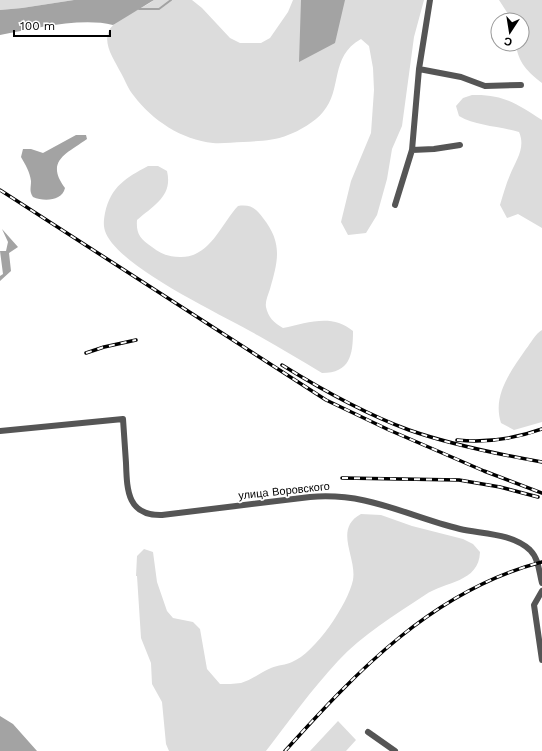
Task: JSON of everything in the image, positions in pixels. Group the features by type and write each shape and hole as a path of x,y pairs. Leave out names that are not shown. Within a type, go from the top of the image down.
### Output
{"street":[{"path":"394,205 412,150 419,69 430,0"},
{"path":"419,69 461,77 485,86 521,85"},
{"path":"412,150 434,149 460,145"},
{"name":"улица Воровского","path":"0,431 123,419 129,493 134,505 144,513 162,515 310,497 330,495 345,496 376,502 460,529 493,535 522,545 530,550 538,563 542,583"},
{"path":"542,591 534,605 542,660"},
{"path":"368,732 395,751"}],"shaded area":[{"path":"0,0 74,0 0,10"},
{"path":"74,0 154,0 113,25 86,22 72,23 0,35 0,10"},
{"path":"154,0 192,0 202,8 230,38 240,43 261,43 270,38 288,12 293,0 424,0 414,37 402,126 392,149 387,179 377,215 366,233 348,235 341,222 351,181 371,133 374,90 373,68 369,46 361,39 351,46 344,55 340,64 329,103 320,116 302,129 283,137 266,140 220,143 201,141 179,133 159,121 141,105 128,87 109,48 107,38 108,33 115,23"},
{"path":"301,0 345,0 335,43 299,62"},
{"path":"499,0 542,0 542,83 524,66 517,52 530,52 530,12 507,12"},
{"path":"472,95 502,98 510,101 542,120 542,228 518,214 507,218 500,205 507,182 521,149 521,138 519,132 480,124 459,116 456,106 463,98"},
{"path":"76,135 86,135 87,139 66,154 58,165 57,171 59,179 65,188 63,192 56,198 47,200 33,197 31,191 30,174 21,157 23,149 31,149 43,153"},
{"path":"148,166 158,166 167,171 168,180 165,194 156,204 137,220 138,233 142,239 165,255 176,257 190,256 199,252 214,239 238,206 249,206 255,209 269,227 276,244 277,261 266,303 267,311 270,317 274,322 283,328 319,321 337,322 345,325 353,331 351,355 344,366 339,370 322,373 259,336 174,290 129,260 114,245 105,231 104,226 105,215 111,196 115,189 126,179"},
{"path":"2,229 18,247 9,253 11,271 0,281 0,276 3,274 0,251 6,251 8,242"},
{"path":"542,330 542,422 514,430 501,423 499,403 501,393 504,384 514,366 535,336"},
{"path":"361,514 381,515 412,526 463,539 473,544 480,552 478,562 474,570 467,576 433,590 425,595 379,626 347,652 301,705 266,751 169,751 166,744 162,702 152,684 151,663 141,638 136,576 137,556 144,549 153,552 157,582 167,611 173,618 193,622 200,629 207,669 220,684 241,683 271,668 290,663 301,657 311,649 329,627 345,602 353,580 352,562 347,535 348,527 353,520"},
{"path":"0,716 13,724 37,751 0,751"},
{"path":"338,721 356,740 346,751 310,751"}],"waterway":[{"path":"139,9 159,9 171,0"}],"railway":[{"path":"0,190 326,400 389,430 484,471 542,493"},
{"path":"86,353 104,347 136,340"},
{"path":"282,365 312,383 377,417 409,430 475,449 542,462"},
{"path":"457,440 479,441 500,439 542,429"},
{"path":"342,478 459,480 500,487 538,497"},
{"path":"285,751 369,663 432,613 466,592 503,575 542,562"}]}
